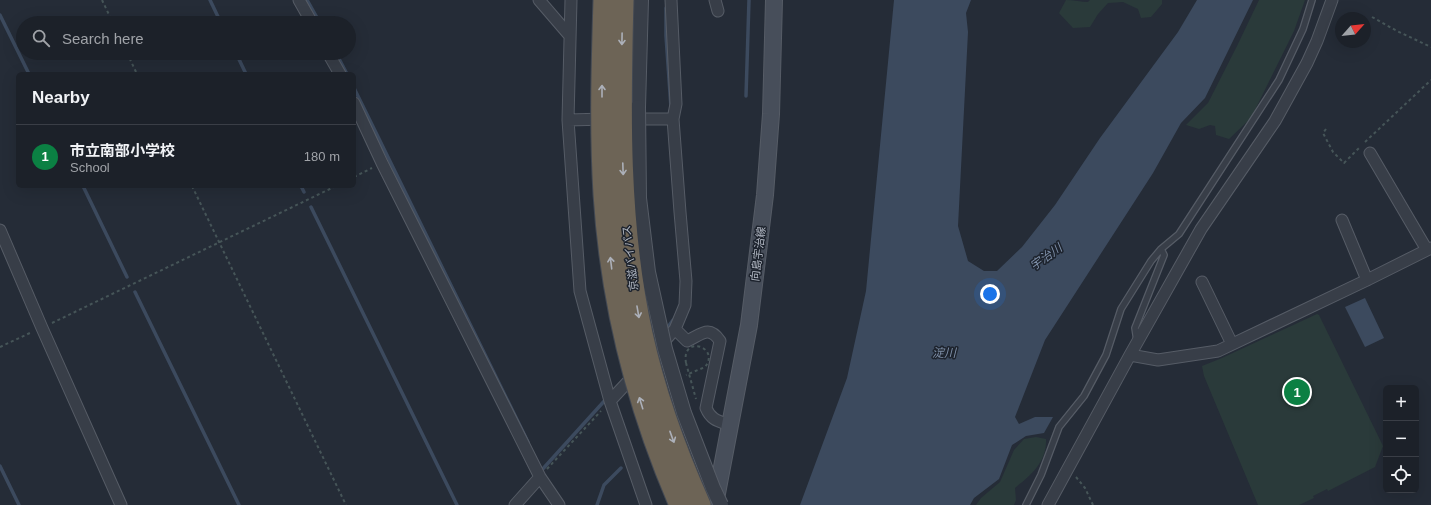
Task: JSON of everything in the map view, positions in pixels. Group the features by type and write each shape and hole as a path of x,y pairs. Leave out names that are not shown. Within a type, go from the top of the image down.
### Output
{"highway":[{"name":"京滋バイパス","path":"604,0 602,136 604,194 612,268 622,329 640,399 657,450 680,505"},
{"name":"京滋バイパス","path":"623,0 621,135 625,208 634,294 642,333 663,412 672,440 700,505"}],"main road":[{"name":"向島宇治線","path":"715,505 750,325 765,195 771,114 774,0"}],"street":[{"path":"299,0 308,16"},
{"path":"538,0 570,36"},
{"path":"571,0 568,120 580,291 610,401 646,505"},
{"path":"641,0 638,107 639,198 648,272 666,350 684,413 712,488 721,505"},
{"path":"610,401 675,329 684,305 686,281 673,119 676,104 671,0"},
{"path":"1048,505 1201,230 1274,121 1307,63 1332,0"},
{"path":"332,60 339,72"},
{"path":"356,107 382,163 540,477 559,505"},
{"path":"568,120 673,119"},
{"path":"1130,356 1158,360 1218,351 1429,249 1370,153"},
{"path":"1342,220 1367,280"},
{"path":"0,230 121,505"},
{"path":"1202,282 1232,344"},
{"path":"675,329 687,341 702,333 710,332 715,334 720,341 706,408 708,414 713,419 730,425"},
{"path":"515,505 540,477"}],"lane":[{"path":"1026,505 1041,475 1059,427 1084,396 1106,355 1121,309 1151,261 1179,234 1279,80 1303,29 1312,0"},
{"path":"1138,341 1135,328 1164,255 1161,250"}],"path":[{"path":"102,0 110,16"},
{"path":"1372,17 1431,47"},
{"path":"130,60 136,72"},
{"path":"1326,129 1323,133 1333,152 1344,163 1362,144 1431,80"},
{"path":"356,176 382,163"},
{"path":"193,188 346,505"},
{"path":"0,347 332,188"},
{"path":"682,376 690,374 702,369 707,365 709,357 705,348 698,345 693,346 687,351 684,357 687,370 689,376 697,402"},
{"path":"540,477 610,401"},
{"path":"1067,470 1075,475 1085,488 1093,505"}],"shaded area":[{"path":"1066,0 1088,2 1090,0 1162,0 1162,4 1151,17 1141,18 1138,9 1123,2 1108,3 1098,14 1090,27 1073,28 1059,13"},
{"path":"1259,0 1305,0 1294,31 1251,118 1229,139 1216,135 1215,126 1210,125 1199,129 1186,125 1208,103"},
{"path":"1317,314 1319,315 1383,446 1375,467 1328,491 1327,489 1313,496 1314,498 1299,505 1258,505 1204,376 1202,366"},
{"path":"1036,437 1046,439 1044,455 1032,473 1015,488 1016,500 1014,505 976,505 981,498 1000,482 1014,450 1024,439"}],"water":[{"name":"淀川","path":"894,0 971,0 966,13 968,32 958,226 968,261 984,271 997,271 1022,247 1055,205 1100,138 1178,32 1197,0 1253,0 1205,98 1181,123 1153,173 1045,340 1015,417 1019,424 1035,417 1053,417 1044,433 1026,436 1012,445 999,479 974,498 970,505 800,505 847,378 866,291"},
{"path":"1365,298 1384,338 1365,347 1345,307"}],"waterway":[{"path":"210,0 218,16"},
{"path":"307,0 316,16"},
{"path":"746,96 749,0"},
{"path":"666,8 666,36 671,108"},
{"path":"0,15 16,48"},
{"path":"22,60 28,72"},
{"path":"239,60 245,72"},
{"path":"340,60 346,72"},
{"path":"356,92 528,442"},
{"path":"84,188 127,277"},
{"path":"302,188 304,192"},
{"path":"311,207 457,505"},
{"path":"135,292 239,505"},
{"path":"665,331 673,320"},
{"path":"540,472 607,398"},
{"path":"0,466 19,505"},
{"path":"597,505 604,485 621,468"}],"place":[{"name":"市立南部小学校","path":"1297,392"}],"water label":[{"name":"宇治川","path":"1046,257"}]}
